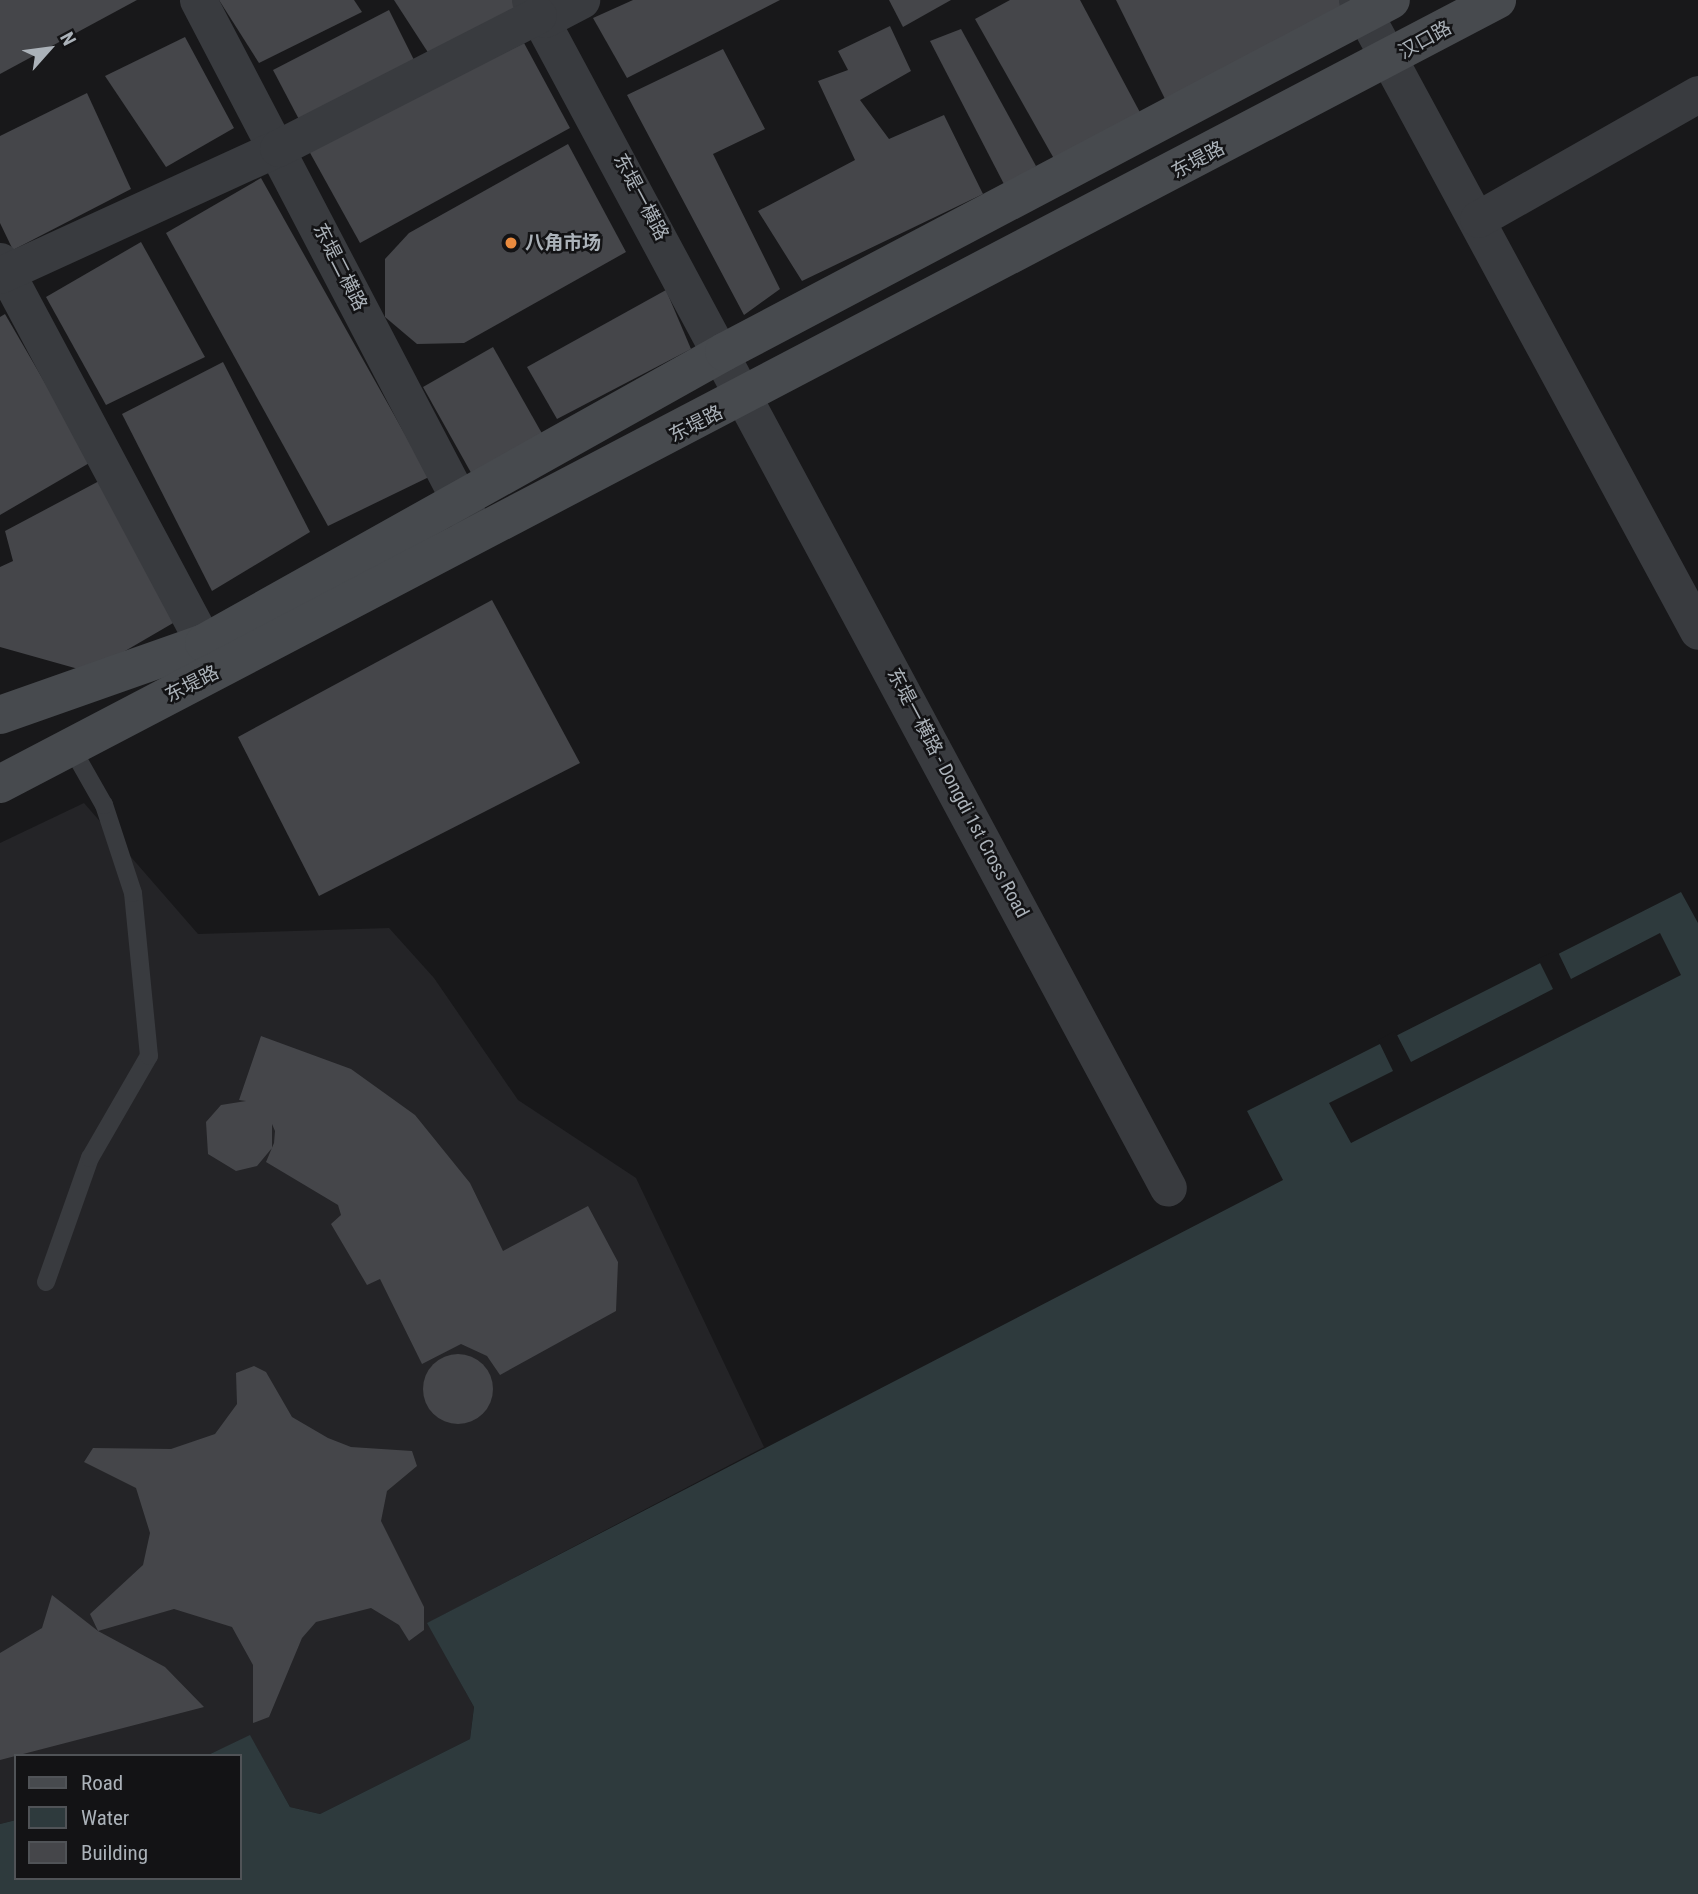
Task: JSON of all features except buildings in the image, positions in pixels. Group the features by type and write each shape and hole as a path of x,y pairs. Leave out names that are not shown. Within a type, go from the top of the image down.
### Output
{"main road":[{"name":"汉口路","path":"1390,60 1497,0"},
{"name":"东堤路","path":"0,715 204,643 724,352 1371,5"},
{"name":"东堤路","path":"0,784 748,397 1390,60"}],"street":[{"name":"东堤二横路","path":"198,0 278,148 478,537"},
{"path":"204,643 2,269 278,148 538,11 581,0"},
{"path":"1371,5 1390,60 1698,631"},
{"name":"东堤一横路","path":"538,11 748,397"},
{"path":"1478,219 1698,94"},
{"name":"东堤一横路 - Dongdi 1st Cross Road","path":"748,397 1168,1188"}],"lane":[{"path":"46,1282 90,1158 149,1056 133,893 104,805 71,747"}],"shaded area":[{"path":"84,803 198,934 389,928 434,978 518,1100 636,1178 764,1447 428,1623 474,1707 470,1739 320,1814 290,1807 250,1736 210,1754 14,1754 14,1820 0,1824 0,843"}],"water":[{"path":"1681,892 1698,923 1698,1894 0,1894 0,1824 14,1820 14,1880 242,1880 242,1754 210,1754 250,1735 290,1807 320,1814 470,1739 474,1707 427,1623 1283,1180 1247,1111"}],"pier":[{"path":"1660,933 1681,975 1351,1143 1329,1103 1393,1071 1378,1040 1395,1031 1411,1062 1553,989 1538,959 1557,950 1571,979"}],"place":[{"name":"八角市场","path":"511,243"}]}
